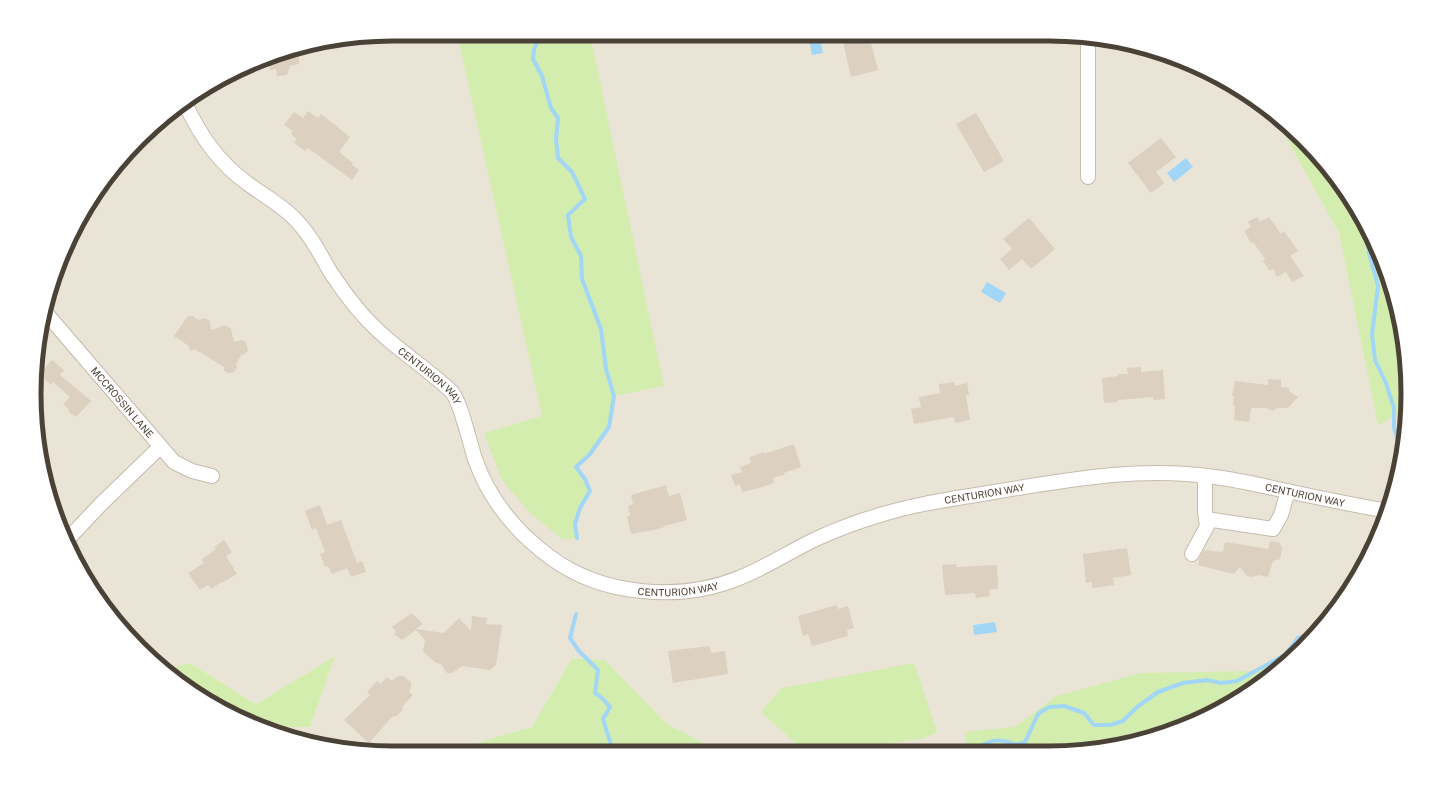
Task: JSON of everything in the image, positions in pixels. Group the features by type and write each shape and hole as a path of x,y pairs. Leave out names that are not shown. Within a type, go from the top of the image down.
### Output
{"street":[{"path":"1088,43 1088,177"},
{"name":"CENTURION WAY","path":"187,108 195,125 209,146 226,165 245,182 282,207 311,237 346,295 364,317 387,340 455,394 476,462 496,504 529,540 551,558 578,573 602,583 646,591 670,592 715,586 739,578 817,538 879,515 922,504 1110,475 1174,473 1218,477 1381,510"},
{"name":"MCCROSSIN LANE","path":"49,322 174,462 192,471 212,476"},
{"path":"71,536 101,504 160,447"},
{"path":"1192,554 1207,526 1205,476"},
{"path":"1206,518 1273,529 1281,515 1288,491"}],"shaded area":[{"path":"394,41 1048,41 1095,44 1140,53 1162,60 1204,77 1225,88 1244,100 1281,128 1339,233 1378,426 1400,412 1398,440 1389,485 1374,528 1354,570 1342,589 1314,626 1281,659 1244,687 1225,699 1213,705 1133,735 1117,739 1095,743 1048,746 709,746 666,723 605,660 572,658 532,727 470,746 370,745 325,739 280,727 310,726 335,656 256,704 190,663 172,667 144,643 128,626 100,589 88,570 77,549 60,507 53,485 44,440 41,394 44,347 53,302 68,259 88,217 100,198 128,161 161,128 198,100 238,77 280,60 325,48 347,44"}],"green space":[{"path":"459,41 591,41 664,386 614,396 609,427 590,454 576,467 585,479 590,491 580,508 575,524 577,538 563,540 530,513 502,480 484,433 542,416"},
{"path":"1281,128 1314,161 1342,198 1365,238 1382,280 1389,302 1398,347 1401,394 1400,412 1378,426 1339,233"},
{"path":"1304,636 1281,659 1244,687 1204,710 1162,727 1140,734 1095,743 1048,746 968,746 964,732 1015,727 1056,696 1141,673 1256,671 1285,655 1298,638"},
{"path":"335,656 310,727 280,727 238,710 198,687 172,667 190,663 256,704"},
{"path":"572,658 605,660 666,723 709,746 470,746 532,727"},
{"path":"914,663 937,732 922,739 868,746 798,746 761,712 782,688"}],"water":[{"path":"809,41 820,41 823,53 812,55"},
{"path":"1186,158 1193,167 1174,182 1167,173"},
{"path":"987,282 1006,293 1000,303 981,292"},
{"path":"995,622 997,632 974,635 973,625"}],"building":[{"path":"871,41 878,70 851,77 843,42"},
{"path":"299,55 299,64 290,66 287,75 277,76 276,69 270,70 269,64"},
{"path":"308,111 318,118 321,114 350,137 339,152 359,170 352,180 308,148 305,151 294,143 297,139 291,134 293,131 284,125 294,112 303,118"},
{"path":"976,113 1004,161 984,172 956,124"},
{"path":"1161,138 1176,157 1156,172 1164,183 1151,193 1128,163"},
{"path":"1257,217 1260,222 1269,217 1281,234 1284,231 1298,251 1290,256 1304,276 1292,282 1286,272 1277,277 1273,268 1270,271 1263,261 1265,259 1253,242 1251,243 1244,231 1251,227 1248,222"},
{"path":"1029,218 1055,249 1031,269 1022,259 1009,270 1000,259 1012,249 1003,239"},
{"path":"188,316 192,316 198,320 205,318 210,321 211,330 225,325 231,329 234,342 242,340 246,342 248,350 245,354 241,355 234,372 229,373 224,371 224,367 195,349 190,351 189,346 174,336"},
{"path":"52,360 64,370 60,375 91,401 76,417 68,411 69,409 63,404 70,397 53,382 51,385 42,377 42,371"},
{"path":"1141,367 1141,372 1163,370 1165,399 1153,400 1153,397 1118,400 1118,402 1104,403 1102,378 1118,376 1118,374 1128,374 1127,368"},
{"path":"1268,379 1281,380 1281,387 1289,388 1289,391 1298,397 1288,408 1277,408 1273,411 1266,408 1251,408 1249,422 1234,420 1235,406 1233,406 1234,396 1232,396 1235,381 1268,385"},
{"path":"954,382 955,386 967,383 969,395 966,395 970,420 955,423 954,417 914,424 911,409 921,407 919,397 940,393 939,384"},
{"path":"794,444 801,467 784,473 784,475 773,478 774,483 759,488 742,492 740,484 735,486 731,475 742,472 740,467 751,463 749,457 764,452 764,454"},
{"path":"666,485 669,496 680,493 687,520 654,530 631,534 627,516 630,515 628,506 633,504 631,495"},
{"path":"320,505 327,525 341,520 357,563 362,561 366,572 351,577 347,568 332,574 328,566 325,567 320,554 325,552 316,528 312,530 305,511"},
{"path":"224,540 232,552 226,556 237,574 211,589 208,585 200,590 188,573 204,563 202,559 216,549 214,547"},
{"path":"1270,541 1280,543 1282,548 1280,559 1273,561 1268,577 1259,575 1251,577 1247,576 1240,567 1234,574 1198,565 1200,556 1204,550 1223,552 1225,542 1268,549"},
{"path":"1127,548 1131,575 1113,578 1114,585 1092,588 1092,582 1086,583 1083,554"},
{"path":"956,564 957,567 997,565 998,589 989,590 990,596 976,598 975,593 945,595 942,565"},
{"path":"837,605 838,609 848,606 854,628 847,630 848,636 812,646 808,634 803,636 798,616"},
{"path":"412,613 423,624 416,629 444,633 459,618 471,631 472,616 487,618 486,624 502,625 496,665 490,670 462,666 452,673 447,673 441,664 436,663 423,652 425,640 416,630 402,640 394,634 396,632 392,627"},
{"path":"710,646 711,653 725,651 728,674 673,683 668,651"},
{"path":"398,676 403,676 411,682 409,692 413,695 402,707 403,710 397,716 392,717 369,743 344,720 370,695 367,692 377,681 381,684 387,677 392,681"}],"waterway":[{"path":"537,41 534,49 533,59 542,76 551,108 558,118 556,139 558,158 572,172 585,199 568,215 571,237 581,256 582,279 601,329 606,369 614,396 609,427 590,454 576,467 585,479 590,491 580,508 575,524 577,538"},
{"path":"1368,244 1378,286 1372,334 1375,360 1386,383 1394,408 1394,427 1398,441"},
{"path":"576,614 570,638 579,651 598,670 595,693 610,707 603,719 611,746"},
{"path":"981,746 994,741 1015,744 1025,742 1038,714 1049,707 1064,706 1084,713 1094,725 1110,725 1123,721 1137,707 1158,692 1183,683 1207,680 1221,683 1237,681 1285,655 1298,638 1304,636"}]}
